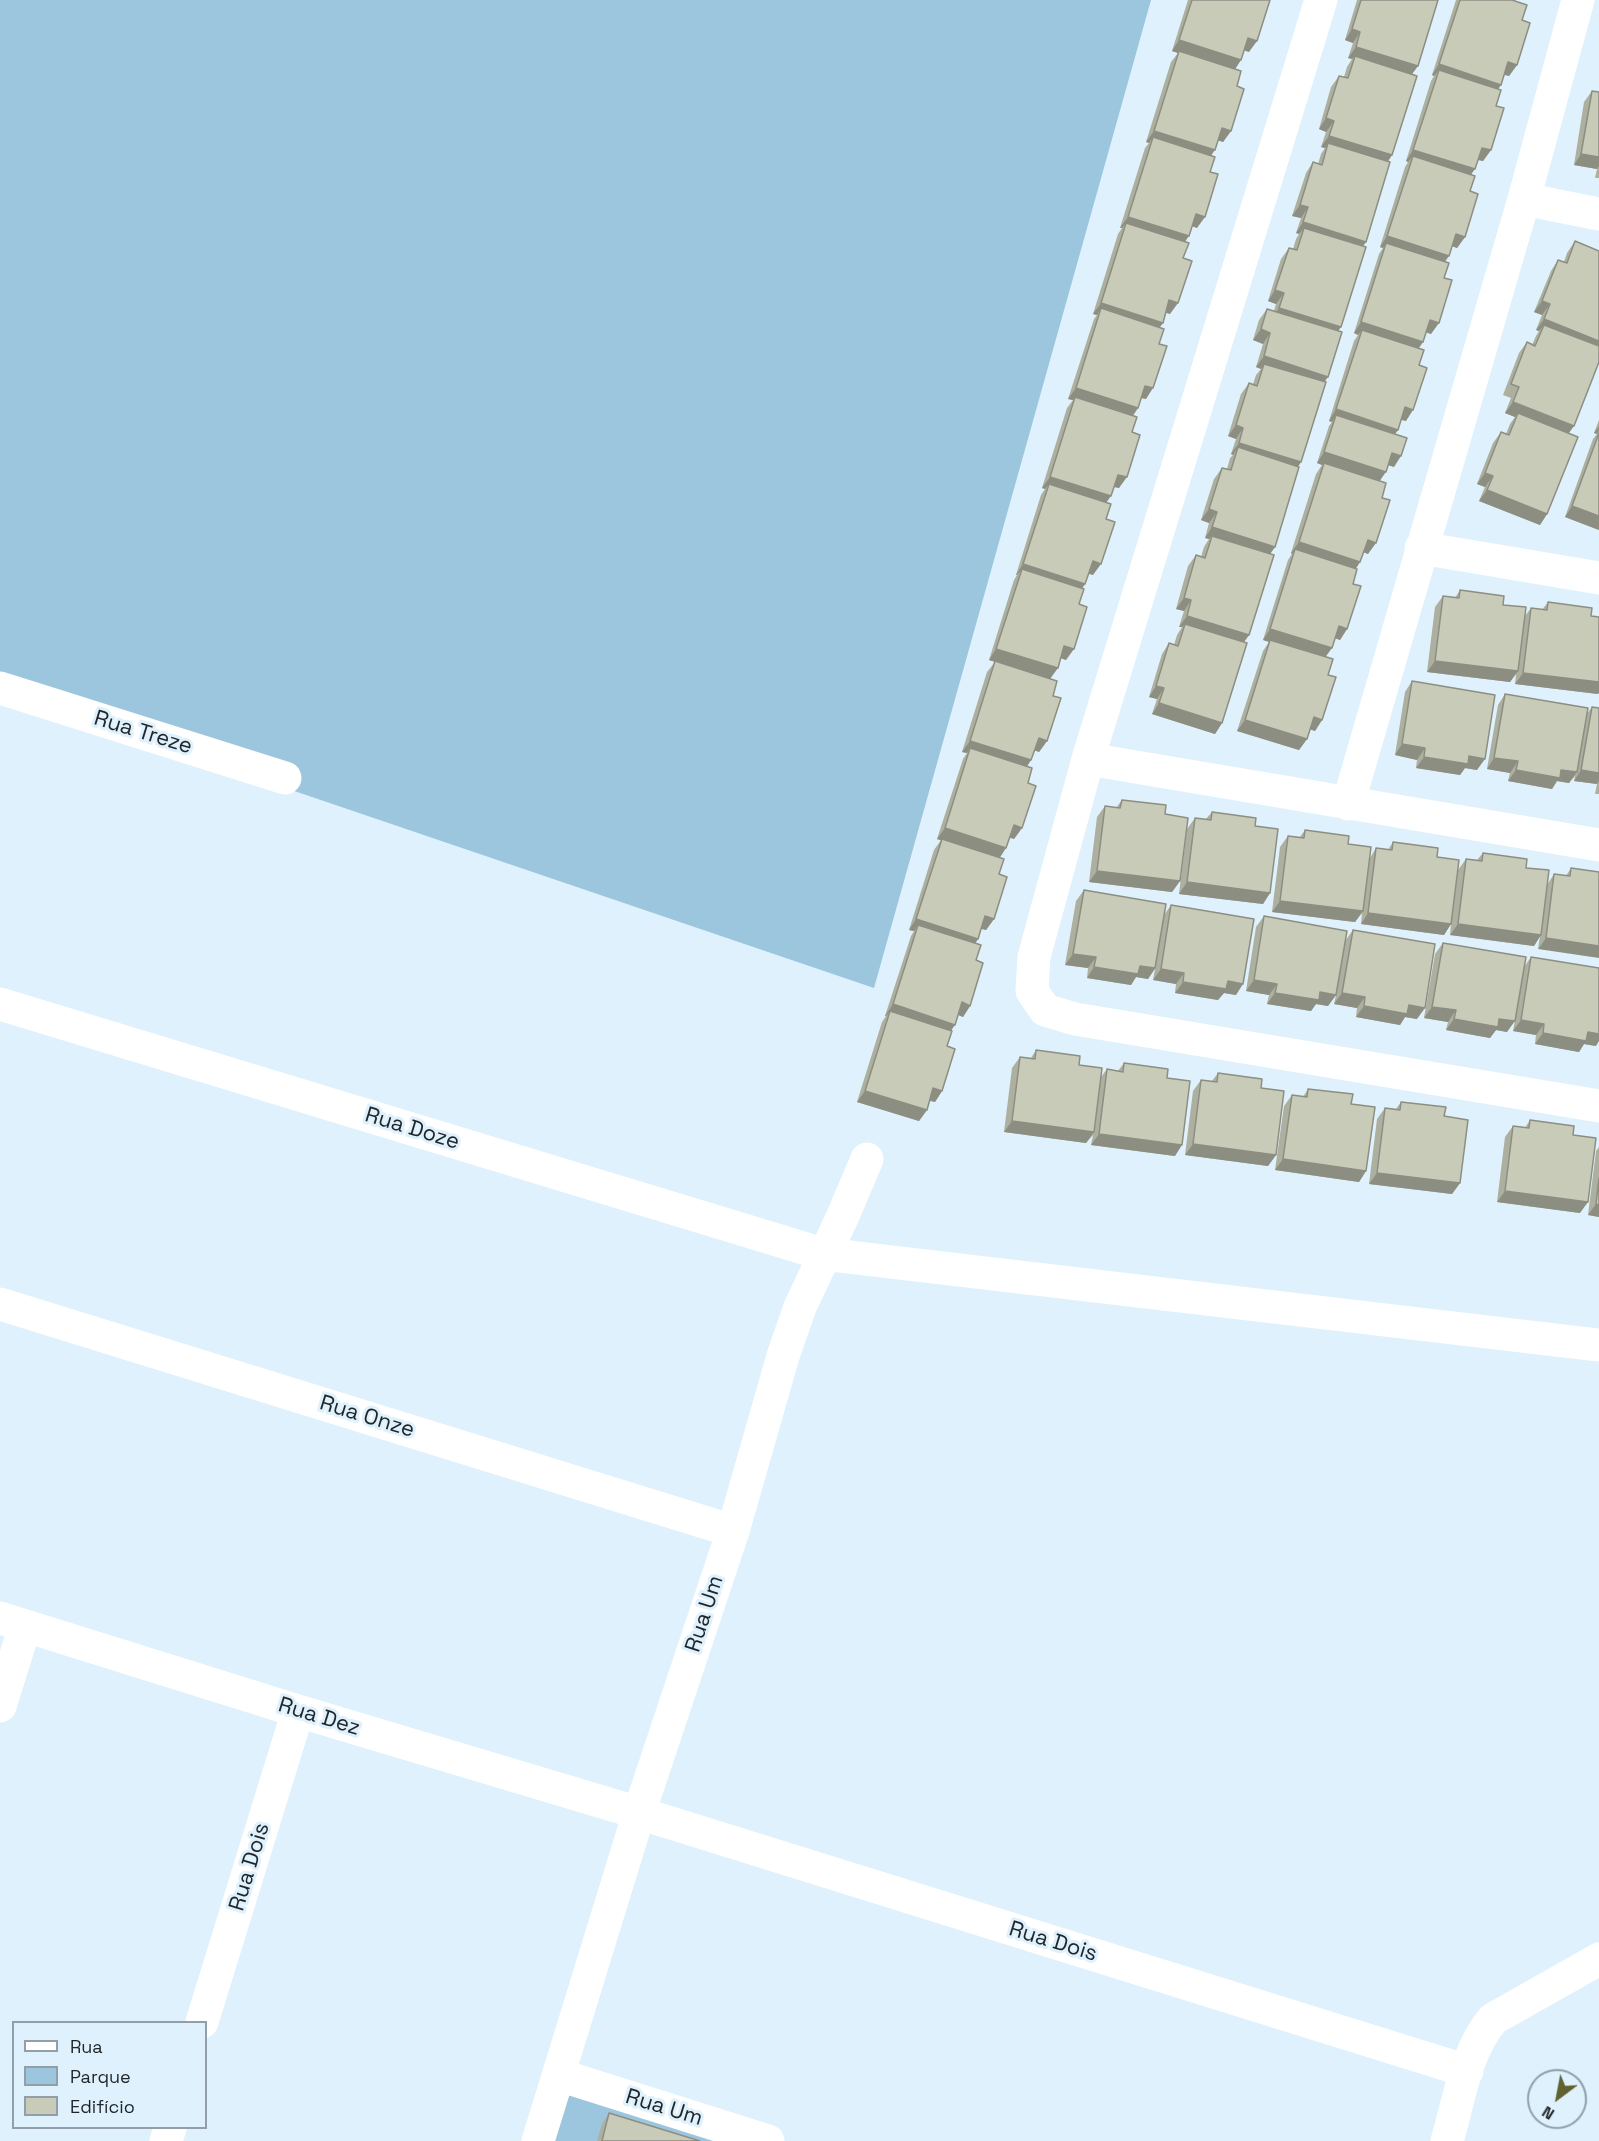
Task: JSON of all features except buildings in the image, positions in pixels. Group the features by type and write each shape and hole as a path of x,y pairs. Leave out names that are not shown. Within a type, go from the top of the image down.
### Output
{"street":[{"path":"1321,0 1088,759 1034,957 1032,991 1045,1010 1075,1019 1599,1106"},
{"path":"1348,804 1524,199 1578,0"},
{"path":"1524,199 1599,214"},
{"path":"1422,548 1599,578"},
{"name":"Rua Treze","path":"0,688 285,778"},
{"path":"1088,759 1599,845"},
{"name":"Rua Doze","path":"0,1004 823,1254 1599,1345"},
{"name":"Rua Um","path":"538,2141 639,1813 733,1531 783,1356 800,1307 867,1159"},
{"name":"Rua Onze","path":"0,1304 733,1531"},
{"path":"0,1706 13,1622"},
{"name":"Rua Dez","path":"13,1622 298,1711 639,1813"},
{"name":"Rua Dois","path":"202,2021 298,1711"},
{"name":"Rua Dois","path":"639,1813 1467,2071"},
{"path":"1447,2141 1467,2071 1481,2033 1493,2019 1599,1959"},
{"name":"Rua Um","path":"559,2076 768,2141"}],"green space":[{"path":"0,0 1151,0 874,988 0,691"},
{"path":"566,2087 731,2141 550,2141"}]}
